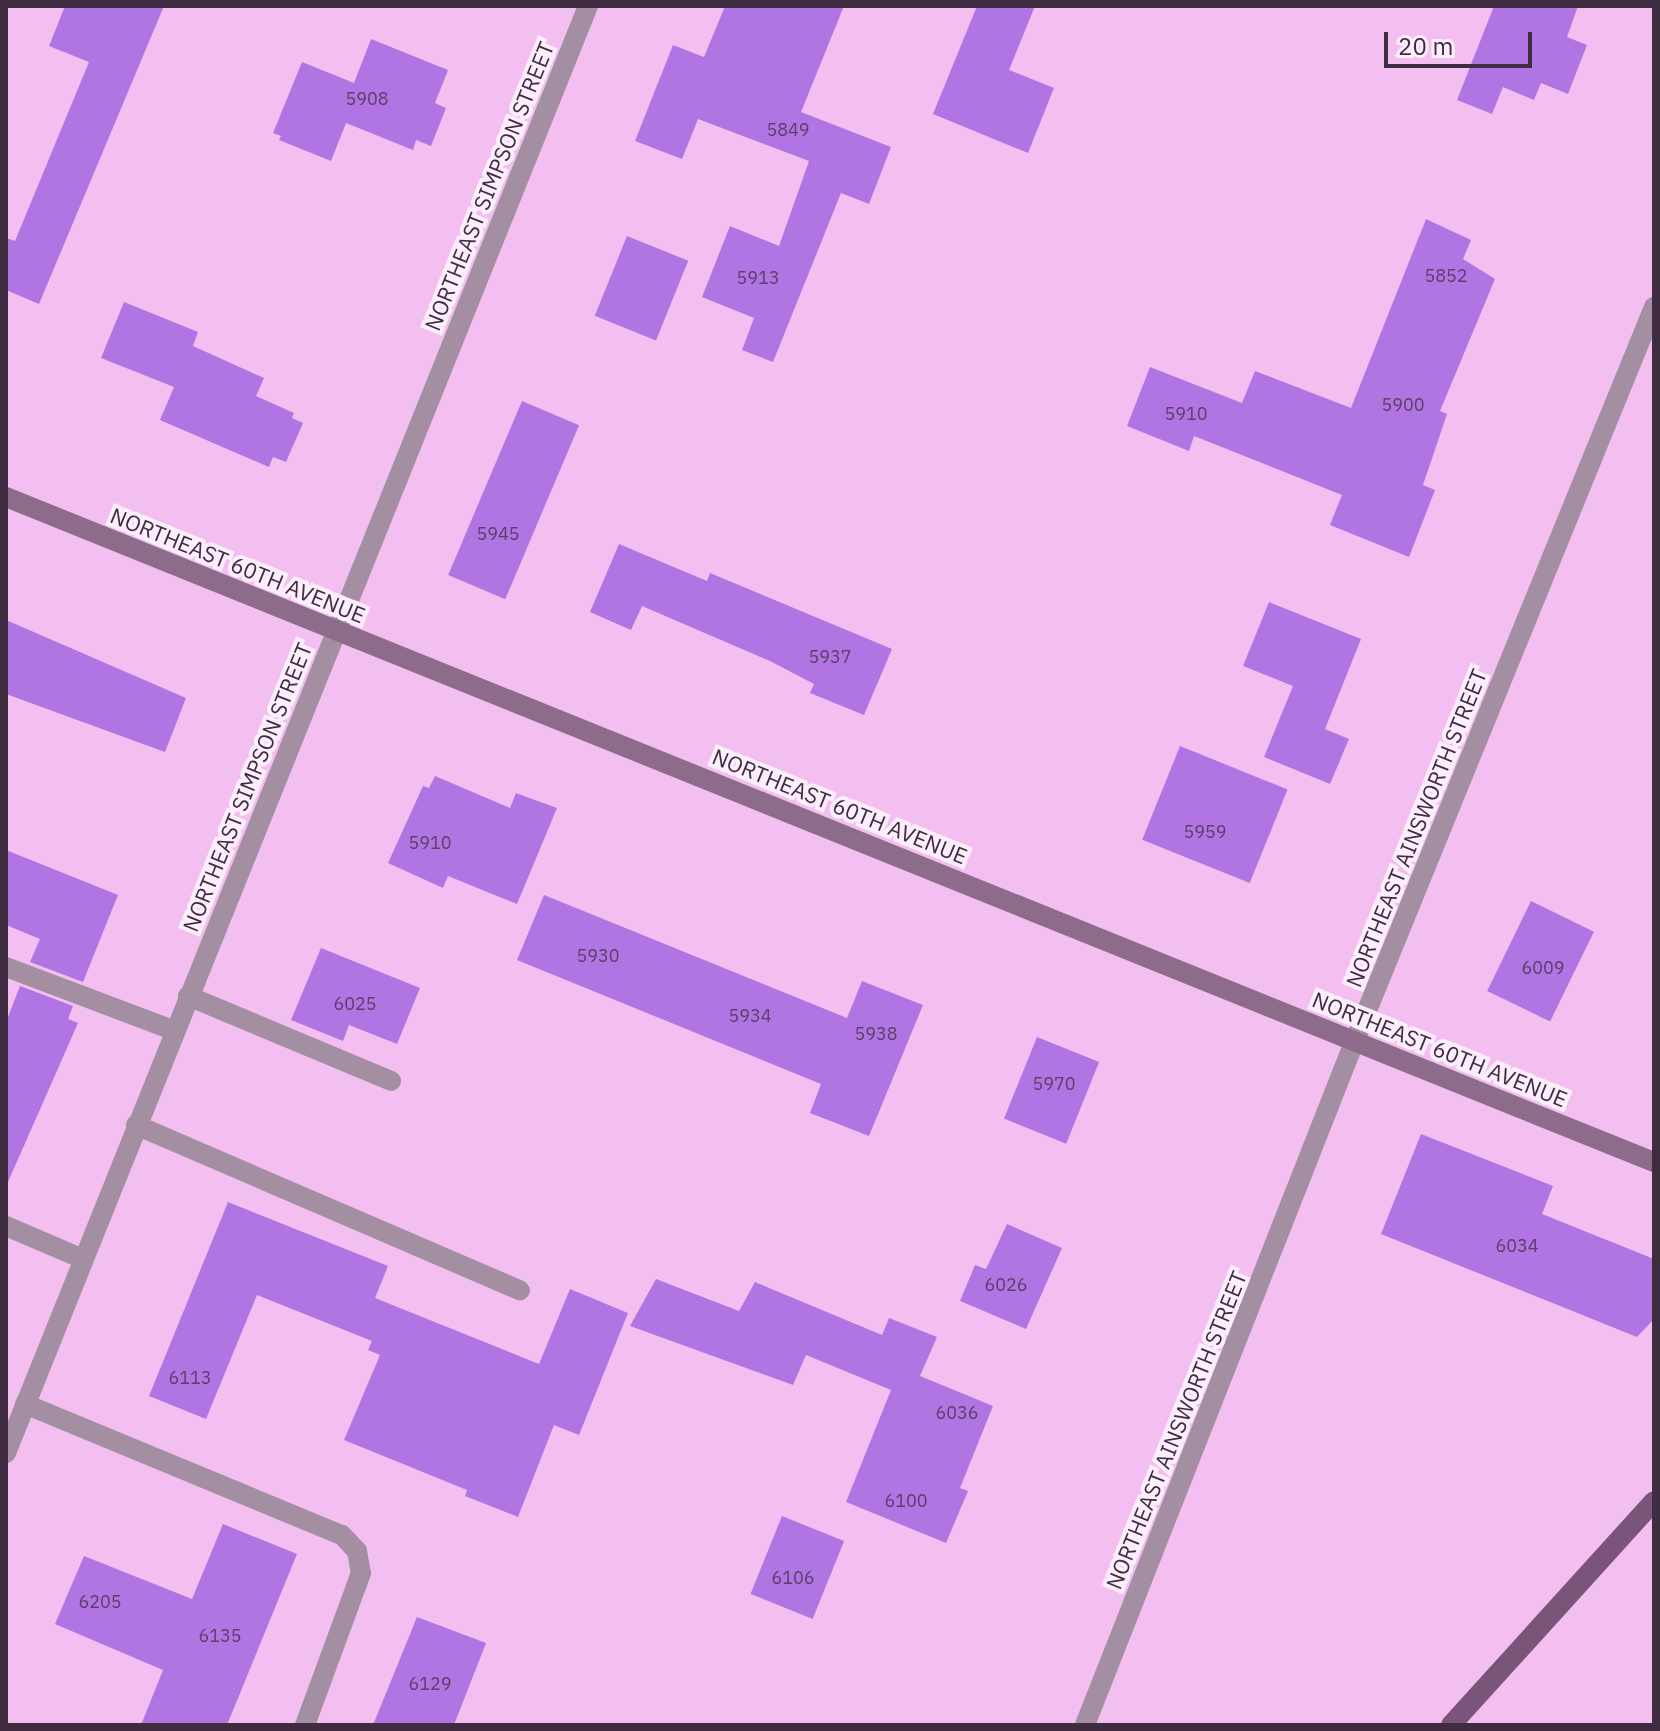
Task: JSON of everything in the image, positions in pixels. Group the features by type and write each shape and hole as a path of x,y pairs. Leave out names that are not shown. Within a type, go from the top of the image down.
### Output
{"main road":[{"path":"1451,1725 1654,1501"}],"street":[{"name":"NORTHEAST SIMPSON STREET","path":"6,1453 588,6"},
{"name":"NORTHEAST AINSWORTH STREET","path":"1085,1725 1355,1040 1654,307"},
{"name":"NORTHEAST 60TH AVENUE","path":"6,497 1654,1162"},
{"path":"6,967 175,1031"},
{"path":"188,996 391,1081"},
{"path":"136,1125 520,1290"},
{"path":"6,1226 83,1259"},
{"path":"25,1404 342,1535 357,1551 361,1573 305,1725"}],"building":[{"path":"65,6 164,6 39,304 6,290 6,238 15,241 89,62 49,46"},
{"path":"725,6 844,6 801,112 891,147 869,204 841,193 773,362 742,350 754,318 702,297 730,226 779,246 809,161 698,119 682,159 635,141 673,45 704,57"},
{"path":"977,6 1035,6 1009,70 1054,88 1028,153 933,114"},
{"path":"1494,6 1578,6 1567,37 1587,45 1568,94 1541,83 1534,100 1503,87 1492,114 1457,100"},
{"path":"371,39 448,70 435,103 446,108 431,146 416,140 413,150 346,123 331,161 279,140 281,136 273,133 302,62 354,83"},
{"path":"1426,219 1471,240 1463,259 1495,279 1440,411 1447,414 1423,485 1435,490 1409,557 1330,525 1342,495 1194,436 1189,451 1127,426 1150,367 1242,403 1255,371 1351,408"},
{"path":"627,236 688,261 656,340 595,316"},
{"path":"124,302 198,332 193,346 264,378 256,396 294,413 292,418 303,423 286,462 273,457 269,467 160,420 174,387 101,358"},
{"path":"522,401 579,425 505,599 448,575"},
{"path":"619,544 707,581 710,573 892,649 864,715 810,693 814,684 770,661 642,606 631,630 590,612"},
{"path":"1269,602 1361,639 1325,729 1349,739 1330,784 1264,757 1293,686 1243,666"},
{"path":"6,620 186,698 165,752 6,694"},
{"path":"1180,746 1288,789 1250,883 1142,840"},
{"path":"435,776 510,808 516,793 557,808 517,904 448,876 443,888 388,863 423,786 429,788"},
{"path":"6,850 118,895 83,982 30,962 40,939 6,925"},
{"path":"544,895 847,1018 862,981 923,1005 869,1136 810,1113 821,1084 517,960"},
{"path":"1531,901 1594,932 1550,1022 1487,991"},
{"path":"321,948 420,988 397,1044 349,1025 343,1041 291,1020"},
{"path":"20,986 73,1006 68,1019 78,1023 8,1182 6,1022"},
{"path":"1037,1037 1099,1062 1066,1144 1004,1119"},
{"path":"1421,1134 1553,1186 1542,1214 1654,1259 1654,1319 1637,1337 1381,1234"},
{"path":"228,1202 388,1266 375,1298 539,1364 570,1289 628,1313 579,1435 554,1425 518,1517 465,1496 467,1490 344,1440 380,1355 368,1350 372,1341 257,1295 206,1419 149,1396"},
{"path":"1007,1224 1062,1248 1026,1329 960,1301 975,1265 986,1269"},
{"path":"656,1279 739,1311 755,1282 882,1335 889,1318 937,1337 920,1376 993,1406 960,1488 968,1491 946,1543 846,1502 891,1390 806,1355 793,1385 630,1326"},
{"path":"782,1516 844,1541 813,1619 751,1594"},
{"path":"223,1524 297,1554 227,1725 141,1725 163,1670 55,1624 84,1556 192,1599"},
{"path":"417,1617 486,1643 454,1725 373,1725"}]}
